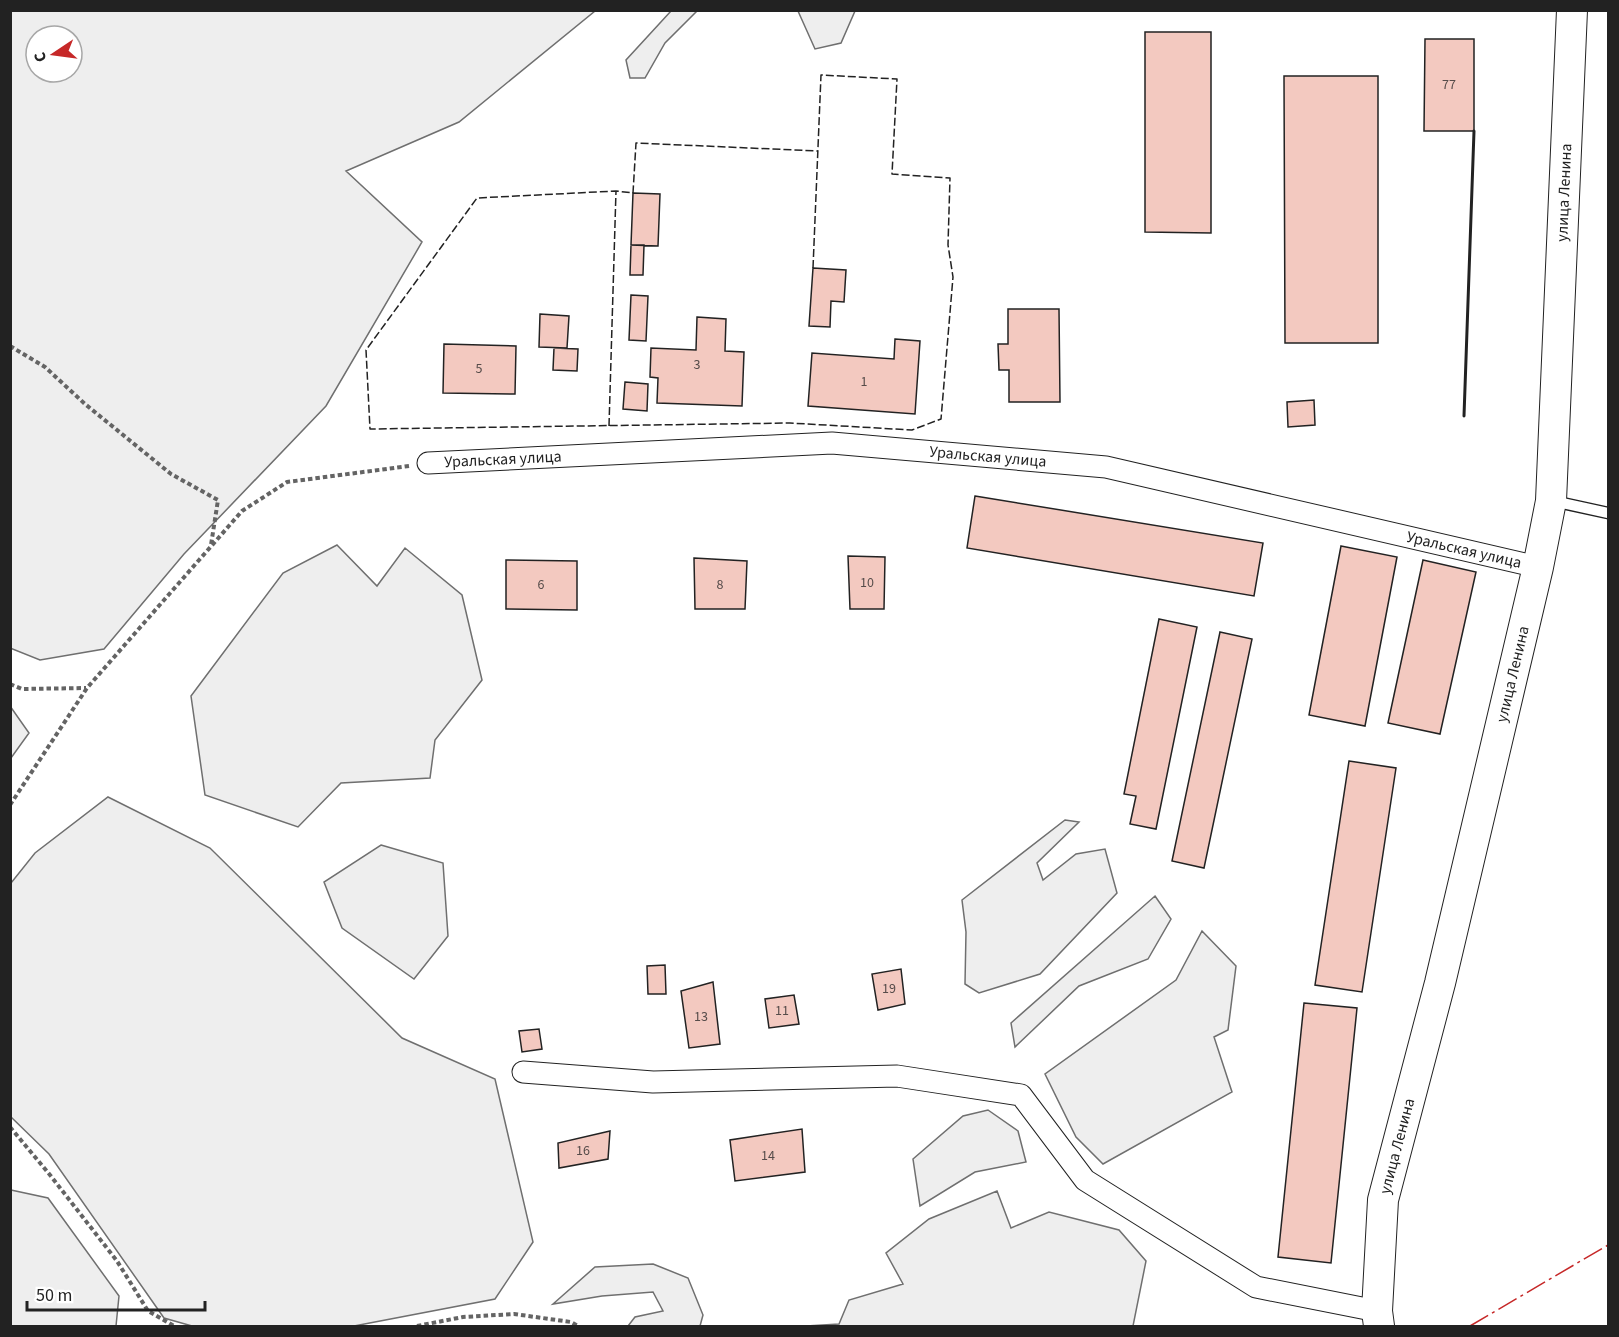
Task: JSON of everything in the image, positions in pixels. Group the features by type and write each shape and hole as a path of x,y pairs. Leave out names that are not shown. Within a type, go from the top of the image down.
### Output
{"street":[{"name":"улица Ленина","path":"1378,1319 1383,1200 1440,983 1538,567 1551,501 1572,10"},
{"name":"Уральская улица","path":"428,463 832,443 1106,467 1538,567"},
{"path":"523,1072 653,1082 897,1076 1021,1095 1085,1180 1256,1287 1378,1319"}],"lane":[{"path":"1551,501 1608,513"}],"path":[{"path":"10,346 45,367 85,404 171,474 218,500 211,547"},
{"path":"10,805 87,688 242,511 287,482 428,463"},
{"path":"10,684 22,689 87,688"},
{"path":"10,1127 45,1168 119,1264 148,1311 174,1326"},
{"path":"417,1326 463,1317 516,1314 571,1322 578,1326"}],"shaded area":[{"path":"10,11 595,11 459,122 346,171 422,242 326,406 184,554 104,649 40,660 10,648"},
{"path":"671,11 697,11 665,43 645,78 630,78 626,60"},
{"path":"798,11 855,11 841,43 815,49"},
{"path":"337,545 377,586 405,548 462,595 482,680 435,740 430,778 341,783 298,827 205,795 191,696 283,573"},
{"path":"10,706 29,733 11,758 10,758"},
{"path":"108,797 210,848 402,1038 495,1079 533,1242 495,1299 354,1326 192,1326 164,1318 49,1154 11,1117 11,883 35,853"},
{"path":"1065,820 1079,822 1037,863 1043,880 1076,854 1105,849 1117,893 1040,974 979,993 965,984 966,932 962,900"},
{"path":"381,845 443,863 448,936 414,979 342,928 324,882"},
{"path":"1155,896 1171,919 1148,959 1079,986 1015,1047 1011,1023"},
{"path":"1202,931 1236,966 1228,1030 1214,1037 1232,1092 1103,1164 1076,1137 1045,1074 1176,980"},
{"path":"988,1110 1018,1131 1026,1162 975,1172 920,1206 913,1159 963,1116"},
{"path":"11,1190 48,1198 119,1296 116,1326 11,1326"},
{"path":"997,1191 1011,1228 1049,1212 1119,1230 1146,1261 1133,1326 806,1326 839,1324 849,1300 903,1284 886,1253 929,1219"},
{"path":"653,1264 688,1278 703,1315 700,1326 628,1326 635,1317 663,1311 653,1292 602,1296 553,1304 595,1267"}],"building":[{"path":"1145,32 1211,32 1211,233 1145,232"},
{"path":"1425,39 1474,39 1474,131 1424,131"},
{"path":"1284,76 1378,76 1378,343 1285,343"},
{"path":"633,193 660,194 658,246 631,245"},
{"path":"631,245 644,245 643,275 630,275"},
{"path":"813,268 846,270 844,302 831,301 830,327 809,326"},
{"path":"631,295 648,296 646,341 629,340"},
{"path":"1008,309 1059,309 1060,402 1009,402 1009,370 999,370 998,344 1008,344"},
{"path":"540,314 569,316 567,348 539,347"},
{"path":"697,317 726,319 725,351 744,352 742,406 657,403 658,378 650,377 651,348 696,350"},
{"path":"895,339 920,341 915,414 808,406 812,353 894,359"},
{"path":"444,344 516,346 515,394 443,393"},
{"path":"554,348 578,349 577,371 553,370"},
{"path":"625,382 648,384 647,411 623,409"},
{"path":"1314,400 1315,425 1288,427 1287,402"},
{"path":"975,496 1263,543 1254,596 967,548"},
{"path":"1341,546 1397,557 1365,726 1309,715"},
{"path":"848,556 885,557 884,609 850,609"},
{"path":"694,558 747,561 745,609 695,609"},
{"path":"506,560 577,561 577,610 506,609"},
{"path":"1423,560 1476,572 1440,734 1388,723"},
{"path":"1159,619 1197,627 1156,829 1130,824 1136,796 1124,794"},
{"path":"1220,632 1252,639 1204,868 1172,861"},
{"path":"1349,761 1396,768 1362,992 1315,985"},
{"path":"665,965 666,994 648,994 647,966"},
{"path":"901,969 905,1004 878,1010 872,974"},
{"path":"713,982 720,1044 689,1048 681,991"},
{"path":"794,995 799,1024 769,1028 765,999"},
{"path":"1304,1003 1357,1008 1331,1263 1278,1257"},
{"path":"539,1029 542,1049 522,1052 519,1031"},
{"path":"802,1129 805,1172 735,1181 730,1140"},
{"path":"610,1131 608,1159 559,1168 558,1143"}],"fence":[{"path":"813,268 821,75 897,79 892,174 950,178 948,245 953,277 941,419 912,430 790,423 370,429 366,350 477,198 616,191 633,193 636,143 818,151"},
{"path":"609,426 616,191"}],"wall":[{"path":"1464,416 1474,131"}],"power":[{"path":"1470,1326 1608,1245"}]}
